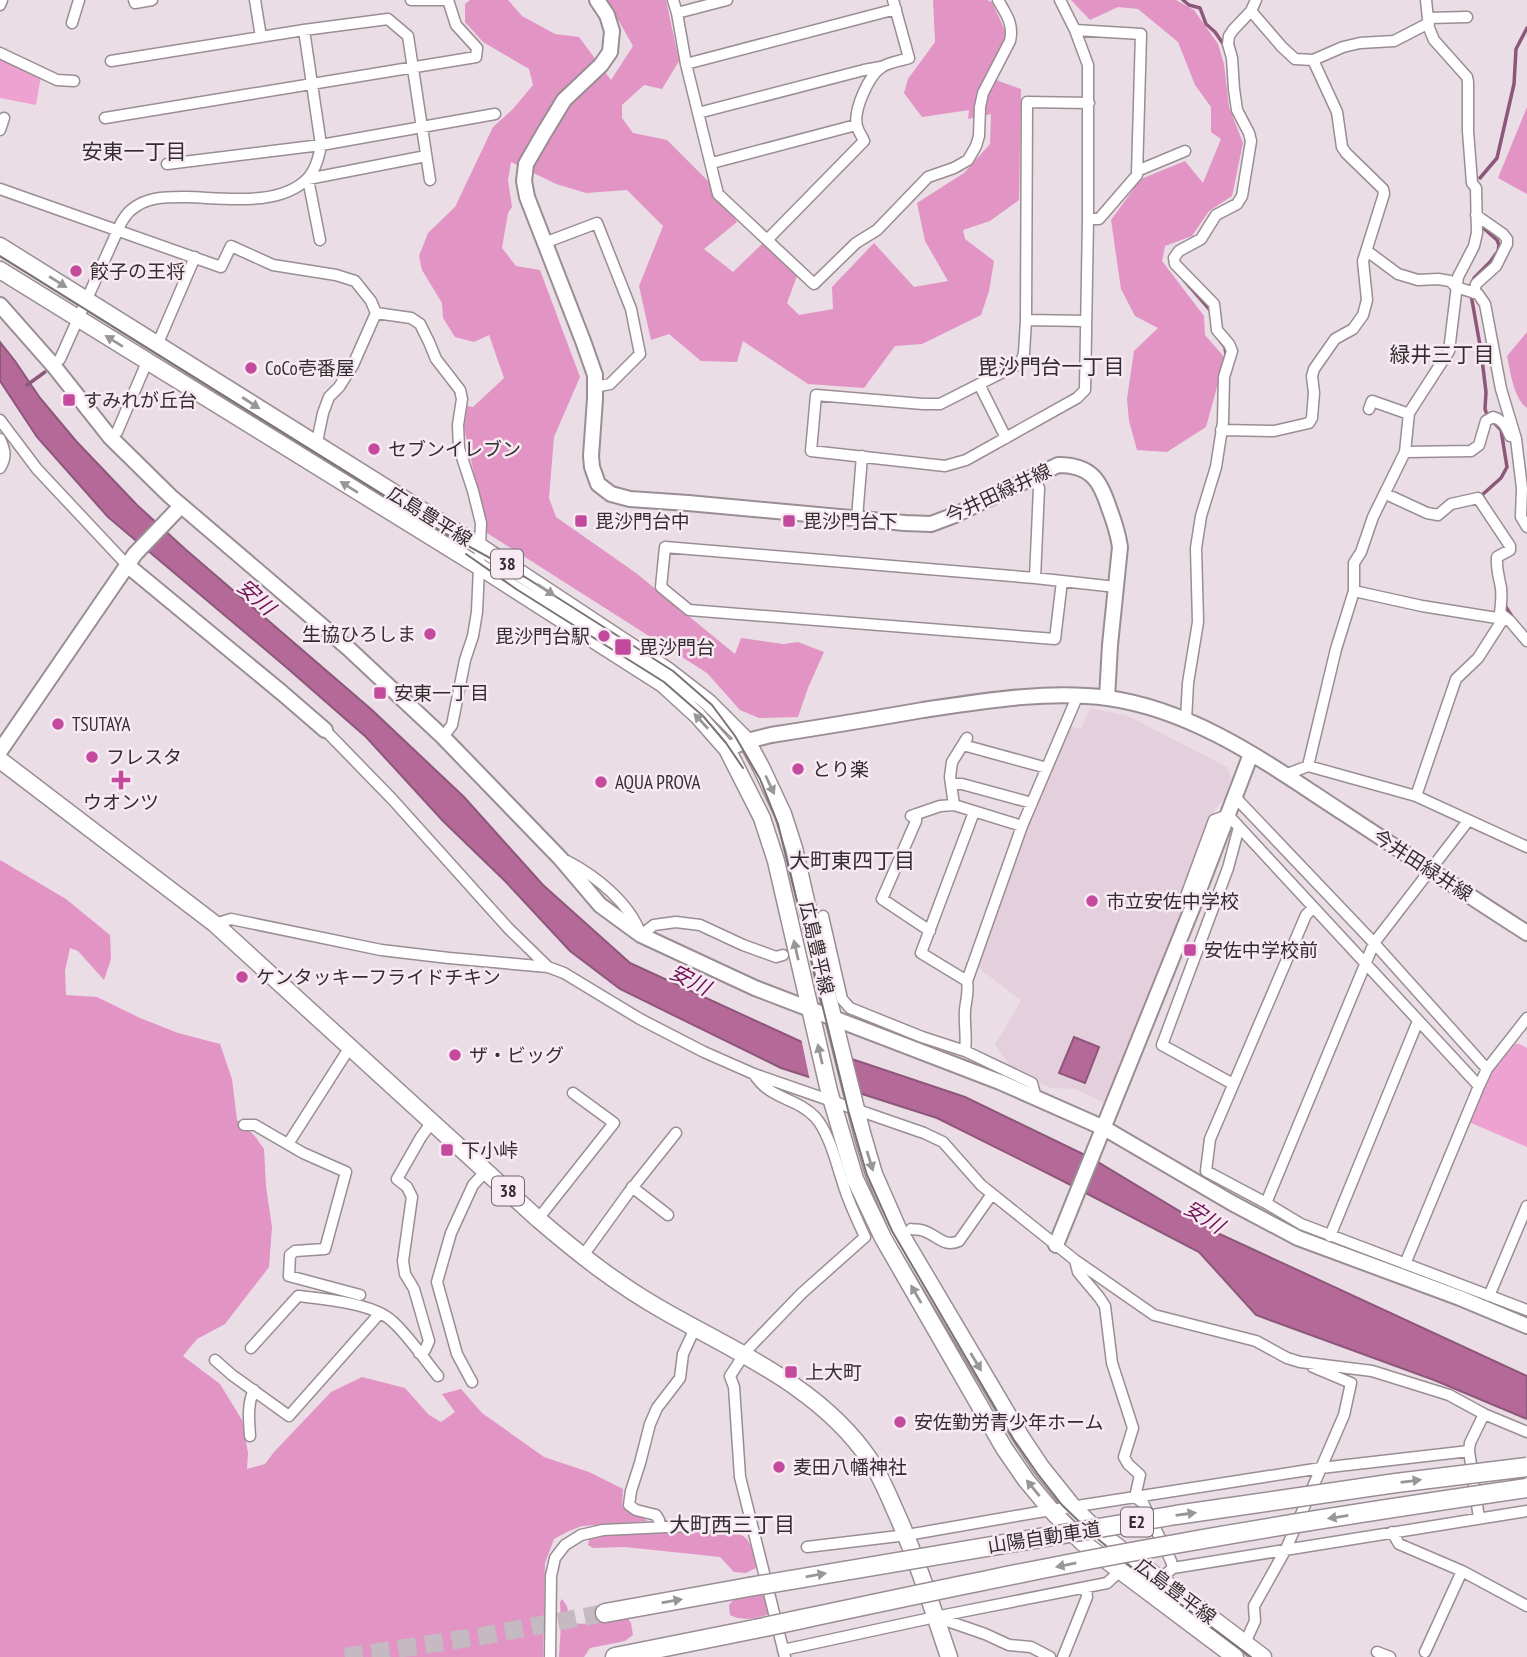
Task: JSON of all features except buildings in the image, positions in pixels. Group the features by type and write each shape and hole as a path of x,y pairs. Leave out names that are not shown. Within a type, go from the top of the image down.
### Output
{"highway":[{"name":"山陽自動車道","path":"605,1613 1176,1515 1527,1466"},
{"name":"山陽自動車道","path":"615,1657 1181,1543 1527,1488"}],"main road":[{"name":"広島豊平線","path":"0,246 479,546 668,671 708,702 747,741 783,814 794,848 854,1103 874,1174 899,1231 1021,1437 1073,1507 1098,1532 1263,1657"},
{"name":"広島豊平線","path":"0,270 480,567 663,684 697,715 727,749 762,818 776,861 831,1096 855,1180 883,1238 1004,1448 1051,1510 1082,1542 1235,1657"},
{"name":"38","path":"0,760 215,924 582,1258 620,1285 744,1354 802,1391 827,1411 871,1461 885,1486 907,1535 949,1657"}],"street":[{"path":"0,5 2,0"},
{"path":"72,23 79,0"},
{"path":"134,0 135,3 152,0"},
{"path":"255,0 261,37"},
{"path":"105,118 476,57 477,48 456,25 448,0 411,0"},
{"name":"今井田緑井線","path":"597,0 607,15 612,31 610,52 601,65 564,100 526,164 524,181 527,197 594,375 591,456 598,484 611,494 630,499 931,524 1058,465 1072,465 1084,470 1098,480 1117,531 1120,547 1107,698 1153,708 1223,737 1527,933"},
{"path":"673,0 685,64 718,194 814,284 856,243 877,230 928,177 968,160 979,136 983,93 1013,32 998,0"},
{"path":"677,13 727,0"},
{"path":"1060,0 1088,65 1088,103 1088,219 1086,390 1077,398 966,460 945,466 811,452 816,395 940,404 1021,363 1026,320 1027,102 1088,103"},
{"path":"1186,720 1190,670 1198,622 1196,548 1201,516 1216,467 1223,422 1224,377 1232,351 1217,330 1214,304 1175,264 1174,257 1179,251 1201,239 1216,215 1237,204 1242,196 1251,141 1237,110 1228,44 1229,36 1251,11 1256,0"},
{"path":"1308,766 1336,649 1354,591 1354,564 1373,517 1405,453 1409,414 1449,351 1458,277 1474,246 1477,233 1476,188 1472,183 1468,131 1467,77 1434,40 1426,0"},
{"path":"685,64 895,4 909,58 698,113"},
{"path":"1251,11 1295,59 1313,60 1360,43 1394,41 1428,20 1467,17"},
{"path":"111,61 388,19 408,36 430,180"},
{"path":"304,30 321,145 318,163 308,179 320,240"},
{"path":"1075,30 1141,34 1137,175 1099,219 1088,219"},
{"path":"0,53 57,80 74,81"},
{"path":"1221,430 1273,431 1309,423 1312,418 1314,369 1335,339 1353,329 1363,316 1367,300 1363,261 1384,194 1383,189 1342,147 1337,113 1313,60"},
{"path":"767,240 864,141 856,125 857,111 862,96 881,67"},
{"path":"167,164 321,145 495,114"},
{"path":"0,130 4,118"},
{"path":"712,163 856,125"},
{"path":"1137,171 1185,151"},
{"path":"53,365 60,359 117,230 130,211 146,201 162,197 257,198 287,193 308,179 426,156"},
{"path":"0,189 221,267 231,246 273,265 336,275 355,281 372,301 376,313 354,365 329,397 315,444"},
{"path":"1474,293 1476,284 1496,266 1507,244 1503,234 1476,215"},
{"path":"544,243 597,223 631,309 640,354 610,384 595,387"},
{"path":"1367,251 1398,274 1418,280 1450,281 1456,287 1478,294 1485,304 1501,389 1516,439 1522,488 1521,517 1527,527"},
{"path":"158,344 195,257"},
{"path":"0,305 53,365 110,437 178,509 348,648 443,737 560,858 600,905 641,935 811,1012 978,1073 1036,1098 1103,1131 1298,1238 1525,1320"},
{"path":"376,313 411,318 420,324 436,359 460,390 462,400 458,425 459,448 481,523 480,567 473,636 465,660 452,726 443,737"},
{"path":"1026,320 1086,321"},
{"path":"110,437 117,432 148,362"},
{"path":"979,384 1006,438"},
{"path":"1369,409 1372,401 1409,414"},
{"path":"1405,453 1471,451 1479,445 1486,421 1493,417 1501,420 1507,429 1520,464"},
{"path":"0,421 37,469 129,563 324,730 393,800 509,929 548,967"},
{"path":"0,439 5,452 0,468"},
{"path":"858,519 862,456"},
{"path":"1033,477 1039,488 1034,578"},
{"path":"1385,494 1426,513 1438,514 1451,504 1478,498 1510,547 1510,550 1497,557 1496,561 1501,591 1500,613 1527,641"},
{"path":"0,751 129,563 178,509"},
{"path":"1062,581 1055,639 689,610 661,587 664,547 1034,578 1062,581 1116,587"},
{"path":"1354,591 1507,620"},
{"path":"1416,796 1456,679 1478,658 1507,620"},
{"path":"727,749 771,735 950,706 1019,697 1107,698"},
{"path":"965,1051 967,981 1023,826 1077,697"},
{"path":"954,805 950,776 952,762 965,741 1047,768"},
{"path":"1056,1245 1193,906 1251,754"},
{"path":"1285,775 1308,766 1416,796 1527,847"},
{"path":"951,784 962,784 1032,803"},
{"path":"1235,797 1374,943 1487,1069"},
{"path":"930,931 882,899 916,821 914,815 940,806 954,805 1023,826"},
{"path":"967,981 921,953 974,812"},
{"path":"1228,815 1479,1086"},
{"path":"1266,1203 1374,943 1468,821"},
{"path":"1233,1084 1162,1045 1228,868 1239,827"},
{"path":"1313,908 1306,915 1210,1139 1206,1171 1301,1224 1489,1296 1525,1320"},
{"path":"823,916 842,999 850,1008 965,1051 1032,1083 1036,1098"},
{"path":"215,924 231,919 382,950 548,967 640,1019 754,1074 854,1103 943,1142 981,1185 1075,1260 1154,1315 1256,1341 1287,1358 1352,1383 1343,1415 1286,1549 1254,1606 1255,1621 1245,1643"},
{"path":"641,935 654,925 676,922 700,925 776,957 783,955"},
{"path":"1405,1264 1487,1069 1527,1018"},
{"path":"1330,1236 1418,1021"},
{"path":"1516,1032 1527,1040"},
{"path":"288,1144 351,1047"},
{"path":"754,1074 765,1089 802,1107 817,1118 827,1137 847,1197 867,1237 802,1293 744,1354 730,1376 734,1387 740,1477 784,1653 936,1617 1107,1583 1120,1572"},
{"path":"538,1219 614,1123 573,1093"},
{"path":"419,1353 425,1350 429,1341 414,1289 405,1274 403,1261 412,1197 407,1187 397,1179 432,1122"},
{"path":"244,1125 255,1125 303,1153 346,1172 325,1249 295,1251 290,1255 289,1276 360,1295"},
{"path":"582,1258 632,1187 676,1133"},
{"path":"472,1382 457,1354 437,1282 451,1233 473,1185 486,1171"},
{"path":"632,1187 668,1215"},
{"path":"911,1229 924,1231 945,1243 959,1241 992,1194"},
{"path":"1489,1296 1527,1206"},
{"path":"1075,1260 1077,1272 1105,1306 1112,1363 1133,1428 1124,1457 1140,1475 1135,1497"},
{"path":"251,1348 298,1296 321,1299 380,1313 392,1321 438,1376"},
{"path":"215,1360 289,1416 380,1313"},
{"path":"660,1526 656,1515 636,1510 629,1505 631,1492 650,1424 657,1408 680,1378 683,1354 695,1328"},
{"path":"1300,1362 1372,1371 1449,1395 1484,1414 1527,1432"},
{"path":"250,1436 250,1406 254,1390"},
{"path":"1479,1518 1469,1451 1484,1414"},
{"path":"807,1547 907,1535 1321,1468 1469,1451"},
{"path":"1135,1497 1143,1503 1173,1568"},
{"path":"1160,1579 1173,1568 1527,1511"},
{"path":"550,1657 551,1576 555,1558 565,1545 581,1535 603,1530 751,1523"},
{"path":"1392,1532 1399,1544 1462,1571 1527,1606"},
{"path":"1425,1652 1462,1571"},
{"path":"1063,1657 1087,1597 1086,1587"},
{"path":"936,1617 1009,1645 1031,1647 1050,1657"},
{"path":"1377,1651 1390,1657"}],"shaded area":[{"path":"470,0 508,0 522,16 555,34 579,37 611,80 633,46 607,0 666,0 679,61 662,89 644,85 622,105 622,118 633,133 667,140 711,184 737,222 704,249 733,272 763,243 797,276 787,303 799,315 833,309 832,287 874,243 914,287 948,281 925,241 917,203 964,173 990,144 991,114 968,119 969,110 922,117 904,93 908,79 935,42 933,0 992,2 1007,35 985,76 1021,89 1019,200 990,221 963,230 965,239 994,261 989,291 981,315 922,344 895,346 864,388 808,384 743,341 737,362 701,361 669,334 651,340 639,286 663,226 627,190 586,193 556,184 511,162 508,180 512,207 508,213 502,248 516,266 540,270 580,377 554,437 549,498 556,517 636,573 735,654 741,638 783,644 798,642 824,652 798,717 759,718 740,710 707,673 487,533 464,428 467,406 473,407 504,378 489,335 474,342 455,337 443,318 442,303 422,270 419,256 428,233 455,207 493,127 533,85 529,69 483,42 465,22 465,4"},
{"path":"1071,0 1176,0 1194,10 1218,44 1224,64 1229,107 1243,143 1232,196 1209,211 1192,236 1165,246 1162,261 1204,316 1205,335 1225,358 1206,427 1167,452 1137,450 1129,421 1127,399 1134,351 1158,328 1135,316 1121,289 1111,220 1141,179 1185,161 1203,183 1221,139 1211,132 1211,107 1195,85 1178,42 1138,9 1118,7 1090,20"},
{"path":"0,56 41,76 36,105 0,98"},
{"path":"1527,107 1527,194 1498,178"},
{"path":"1527,332 1527,408 1516,391 1507,356"},
{"path":"0,342 40,398 76,441 137,505 372,710 464,797 543,885 630,963 804,1043 965,1097 1091,1158 1211,1230 1527,1376 1527,1419 1434,1380 1256,1315 1199,1252 1061,1180 937,1118 781,1068 620,989 570,951 505,881 443,821 366,737 108,517 37,437 0,381"},
{"name":"市立安佐中学校","path":"1090,708 1128,716 1227,767 1231,777 1182,894 1184,908 1106,1104 1076,1089 1050,1088 1011,1067 995,1045 1021,1000 977,967 1026,831 1070,726 1081,729"},
{"path":"0,860 66,899 110,935 111,959 104,980 78,951 70,948 65,971 66,995 97,997 178,1033 220,1044 232,1079 237,1120 254,1135 264,1149 272,1227 269,1267 225,1324 197,1339 183,1356 220,1384 242,1420 248,1453 247,1469 265,1464 331,1392 362,1377 405,1388 429,1415 441,1422 455,1412 442,1394 461,1389 482,1413 544,1457 589,1472 623,1489 622,1506 648,1521 582,1526 554,1539 545,1563 543,1657 0,1657"},
{"path":"1074,1037 1099,1047 1085,1083 1059,1073"},
{"path":"1515,1044 1527,1048 1527,1147 1469,1122 1482,1089"},
{"path":"724,1530 745,1537 756,1568 746,1573 734,1572 720,1557 625,1547 593,1548 588,1545 589,1539 601,1535"},
{"path":"766,1592 770,1614 745,1619 730,1615 729,1605 735,1598"},
{"path":"562,1599 567,1606 570,1623 599,1623 627,1617 633,1635 625,1641 590,1648 584,1657 559,1657"}],"pier":[{"path":"801,1038 847,1054 856,1096 810,1081"}],"waterway":[{"path":"1183,0 1200,8 1206,24 1224,45"},
{"path":"1480,178 1497,158 1514,84 1516,49 1527,28"},
{"path":"1481,226 1497,240 1498,251 1474,278 1470,289 1481,351 1486,392 1485,409 1501,430 1507,467 1501,478 1482,495 1487,504"},
{"path":"1184,280 1211,311"},
{"path":"1220,341 1225,347 1226,356"},
{"path":"27,385 45,372"},
{"path":"1504,604 1513,618"}],"tunnel":[{"path":"345,1657 482,1636 605,1613"}],"tram line":[{"path":"0,256 446,534 525,577 673,671 712,705 735,736 760,779 778,824 848,1110 867,1175 892,1231 1014,1440 1062,1505 1129,1565 1251,1657"},
{"path":"466,554 516,589 664,682 703,716 743,768"}],"place":[{"name":"餃子の王将","path":"76,271"},
{"name":"CoCo壱番屋","path":"251,368"},
{"name":"すみれが丘台","path":"69,400"},
{"name":"セブンイレブン","path":"374,449"},
{"name":"毘沙門台中","path":"581,521"},
{"name":"毘沙門台下","path":"789,521"},
{"name":"生協ひろしま","path":"430,634"},
{"name":"毘沙門台駅","path":"604,636"},
{"name":"毘沙門台","path":"623,647"},
{"name":"安東一丁目","path":"380,693"},
{"name":"TSUTAYA","path":"58,724"},
{"name":"フレスタ","path":"92,757"},
{"name":"とり楽","path":"798,769"},
{"name":"ウオンツ","path":"121,780"},
{"name":"AQUA PROVA","path":"601,782"},
{"name":"市立安佐中学校","path":"1092,901"},
{"name":"安佐中学校前","path":"1190,950"},
{"name":"ケンタッキーフライドチキン","path":"242,977"},
{"name":"ザ・ビッグ","path":"455,1055"},
{"name":"下小峠","path":"447,1150"},
{"name":"上大町","path":"791,1372"},
{"name":"安佐勤労青少年ホーム","path":"900,1422"},
{"name":"麦田八幡神社","path":"779,1467"}],"district":[{"name":"安東一丁目","path":"134,152"},
{"name":"緑井三丁目","path":"1442,355"},
{"name":"毘沙門台一丁目","path":"1051,367"},
{"name":"大町東四丁目","path":"852,861"},
{"name":"大町西三丁目","path":"732,1525"}],"water label":[{"name":"安川","path":"256,597"},
{"name":"安川","path":"690,980"},
{"name":"安川","path":"1204,1217"}]}
